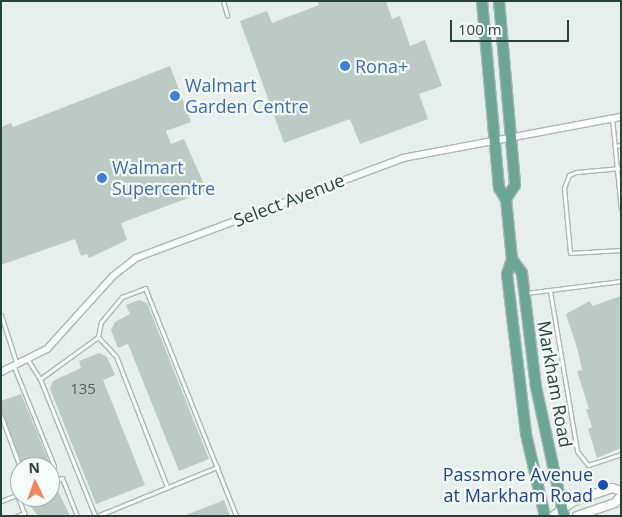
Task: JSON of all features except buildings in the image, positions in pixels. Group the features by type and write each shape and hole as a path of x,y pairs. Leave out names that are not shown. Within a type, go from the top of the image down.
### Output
{"main road":[{"name":"Markham Road","path":"482,1 499,188 506,199 512,259 507,274 526,434 545,516"},
{"name":"Markham Road","path":"499,1 512,135 514,185 506,199"},
{"name":"Markham Road","path":"512,259 522,273 536,386 560,515"}],"street":[{"name":"Select Avenue","path":"1,372 47,350 113,276 136,258 403,158 495,138 621,117"},
{"path":"560,515 572,502 612,488 621,491"},
{"path":"560,515 576,516 615,503 621,496"}],"lane":[{"path":"223,1 227,15"},
{"path":"612,118 614,146 619,168 621,209"},
{"path":"614,146 621,146"},
{"path":"619,168 576,172 569,175 564,188 570,253 621,250"},
{"path":"523,293 621,281"},
{"path":"40,379 98,337 101,322 122,297 146,289 236,516"},
{"path":"550,290 577,451 588,465 621,454"},
{"path":"1,315 16,366 51,457"},
{"path":"98,337 116,356 167,487"},
{"path":"28,360 40,379 96,516 217,467"},
{"path":"1,416 16,457"},
{"path":"60,479 62,478 77,516"},
{"path":"17,516 25,514"}],"place":[{"name":"Rona+","path":"345,66"},
{"name":"Walmart Garden Centre","path":"175,96"},
{"name":"Walmart Supercentre","path":"102,178"},
{"name":"Passmore Avenue at Markham Road","path":"603,485"}]}
